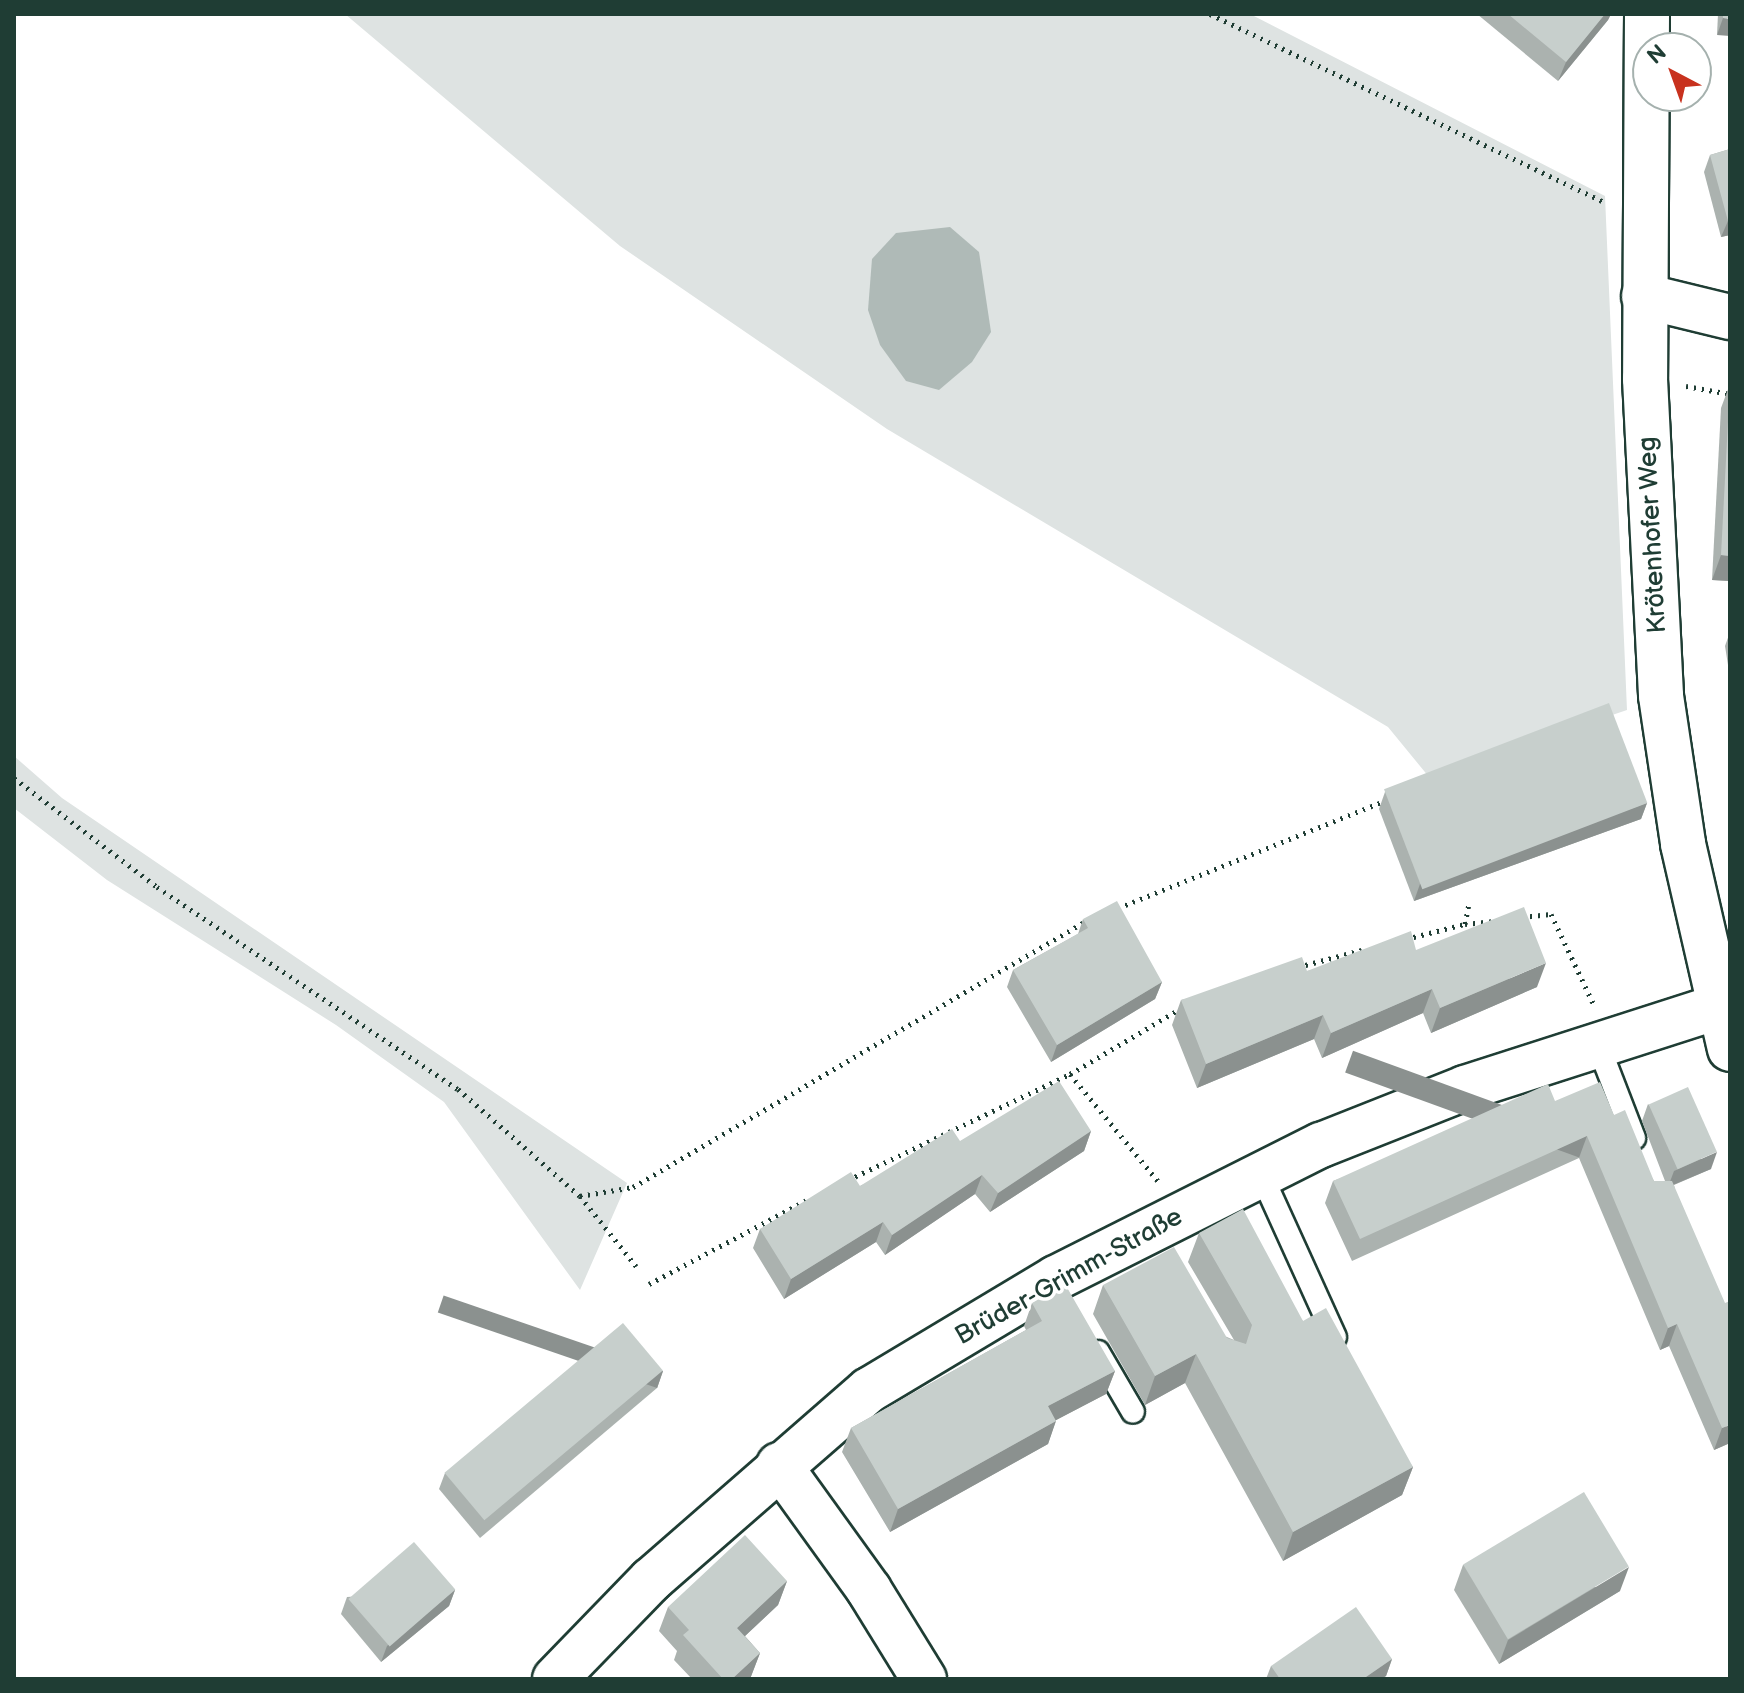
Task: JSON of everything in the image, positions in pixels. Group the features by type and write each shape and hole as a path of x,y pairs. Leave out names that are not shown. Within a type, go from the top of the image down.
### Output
{"street":[{"name":"Krötenhofer Weg","path":"1647,14 1644,296 1661,696 1683,844 1717,1007 1730,1049"},
{"path":"1644,296 1730,317"},
{"name":"Brüder-Grimm-Straße","path":"555,1679 651,1580 779,1465 869,1390 1064,1291 1261,1174 1436,1099 1604,1040 1717,1007"},
{"path":"779,1465 869,1590 924,1679"}],"lane":[{"path":"1604,1040 1644,1165"},
{"path":"1261,1174 1339,1346"},
{"path":"1087,1332 1133,1412"}],"path":[{"path":"1210,14 1645,222"},
{"path":"14,778 157,887 458,1089 580,1196 636,1266"},
{"path":"1116,909 1396,796"},
{"path":"1465,924 1469,904"},
{"path":"1389,943 1465,924 1551,914 1604,1040"},
{"path":"580,1196 633,1187 1101,915"},
{"path":"1281,971 1373,947"},
{"path":"841,1184 1070,1074 1193,1001"},
{"path":"1070,1074 1168,1232"},
{"path":"649,1284 812,1198"}],"shaded area":[{"path":"345,14 1250,14 1605,196 1627,710 1429,777 1388,727 887,429 620,246"},
{"path":"950,227 979,252 991,332 972,362 939,390 906,381 880,345 868,310 872,259 896,233"},
{"path":"14,756 62,798 627,1183 580,1290 444,1102 336,1025 107,880 14,808"}],"building":[{"path":"1508,14 1605,14 1566,62"},
{"path":"1730,149 1730,220 1728,221 1710,155"},
{"path":"1730,384 1730,556 1721,555"},
{"path":"1609,703 1647,803 1422,889 1384,789"},
{"path":"1117,901 1162,982 1057,1045 1013,970 1088,928 1083,919"},
{"path":"1524,907 1546,963 1440,1008 1432,989 1331,1033 1323,1015 1206,1064 1181,1000 1302,957 1307,971 1411,931 1416,950"},
{"path":"1059,1081 1091,1131 998,1193 982,1175 892,1235 883,1222 791,1279 760,1229 851,1172 860,1186 952,1129 960,1141"},
{"path":"1600,1082 1614,1115 1625,1110 1654,1181 1672,1181 1725,1303 1730,1301 1730,1425 1722,1428 1677,1324 1668,1328 1587,1136 1360,1239 1333,1181 1548,1084 1555,1101"},
{"path":"1688,1087 1717,1152 1678,1169 1649,1104"},
{"path":"1243,1209 1303,1321 1326,1308 1413,1467 1293,1532 1196,1354 1155,1376 1103,1285 1174,1247 1227,1338 1246,1344 1252,1325 1199,1233"},
{"path":"1065,1284 1115,1371 1048,1406 1056,1421 898,1509 851,1428 1042,1321 1032,1303"},
{"path":"623,1323 663,1370 484,1520 445,1473"},
{"path":"1584,1492 1629,1567 1508,1639 1463,1565"},
{"path":"745,1535 787,1581 737,1628 760,1653 732,1679 723,1679 683,1635 689,1630 668,1607"},
{"path":"414,1542 455,1590 390,1647 348,1599"},
{"path":"1356,1607 1392,1659 1363,1679 1280,1679 1271,1666"}]}
